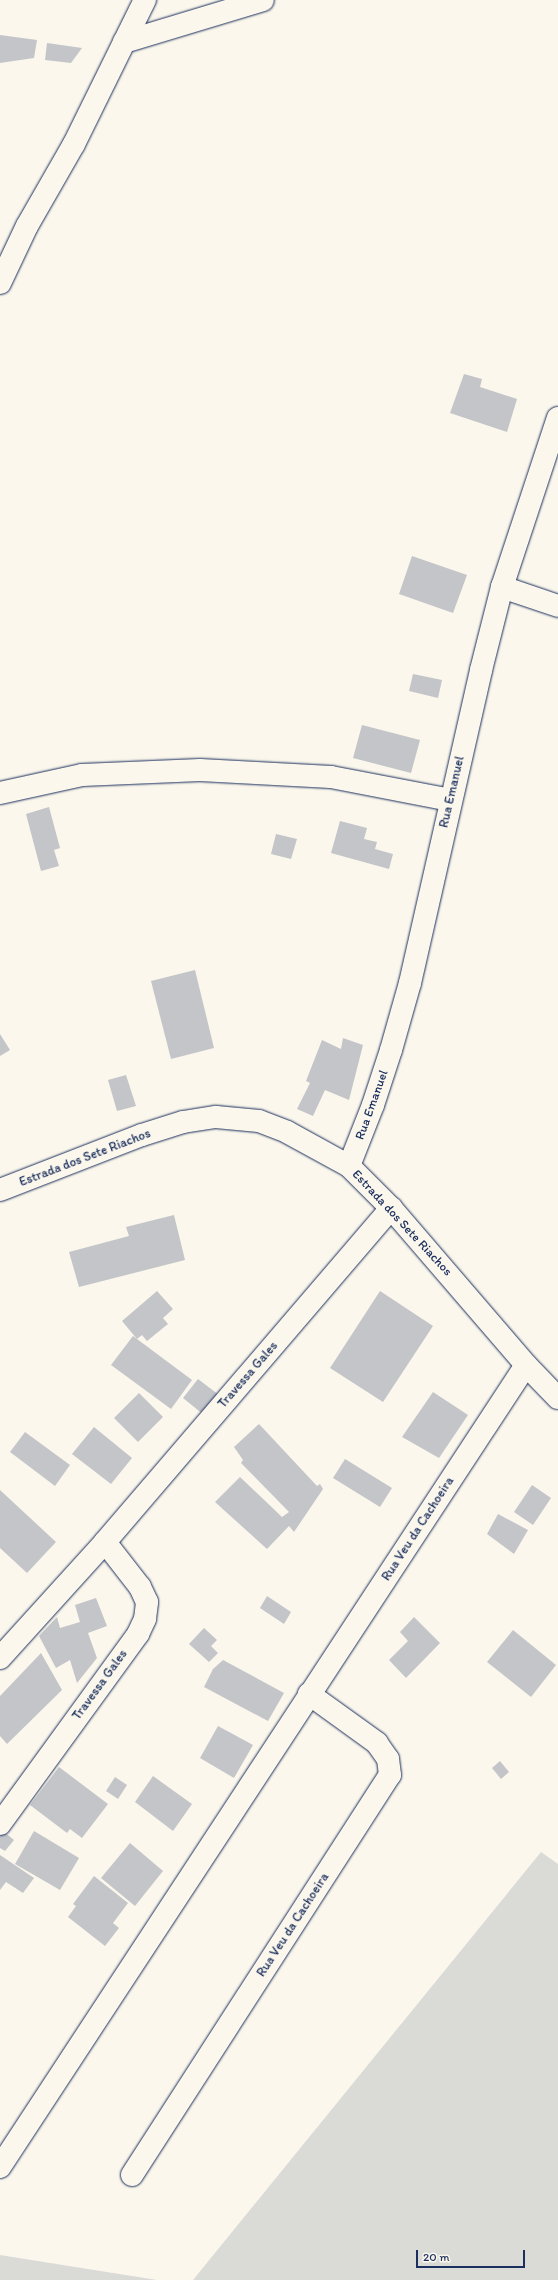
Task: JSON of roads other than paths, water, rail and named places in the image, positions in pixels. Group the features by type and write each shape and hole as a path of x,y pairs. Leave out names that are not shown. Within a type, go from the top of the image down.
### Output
{"street":[{"path":"0,283 27,226 74,144 145,0"},
{"path":"124,42 263,0"},
{"name":"Rua Emanuel","path":"349,1166 373,1105 391,1050 410,983 450,800 502,587 558,418"},
{"path":"502,587 558,606"},
{"path":"0,794 82,775 200,770 331,777 450,800"},
{"name":"Estrada dos Sete Riachos","path":"0,1190 142,1135 183,1122 216,1117 259,1121 287,1132 349,1166 391,1208 526,1365 558,1398"},
{"name":"Travessa Gales","path":"0,1658 104,1542 391,1208"},
{"name":"Rua Veu da Cachoeira","path":"0,2167 526,1365"},
{"name":"Travessa Gales","path":"0,1824 133,1640 144,1619 147,1602 140,1587 104,1542"},
{"name":"Rua Veu da Cachoeira","path":"132,2175 390,1776 388,1759 377,1743 309,1694"}]}
